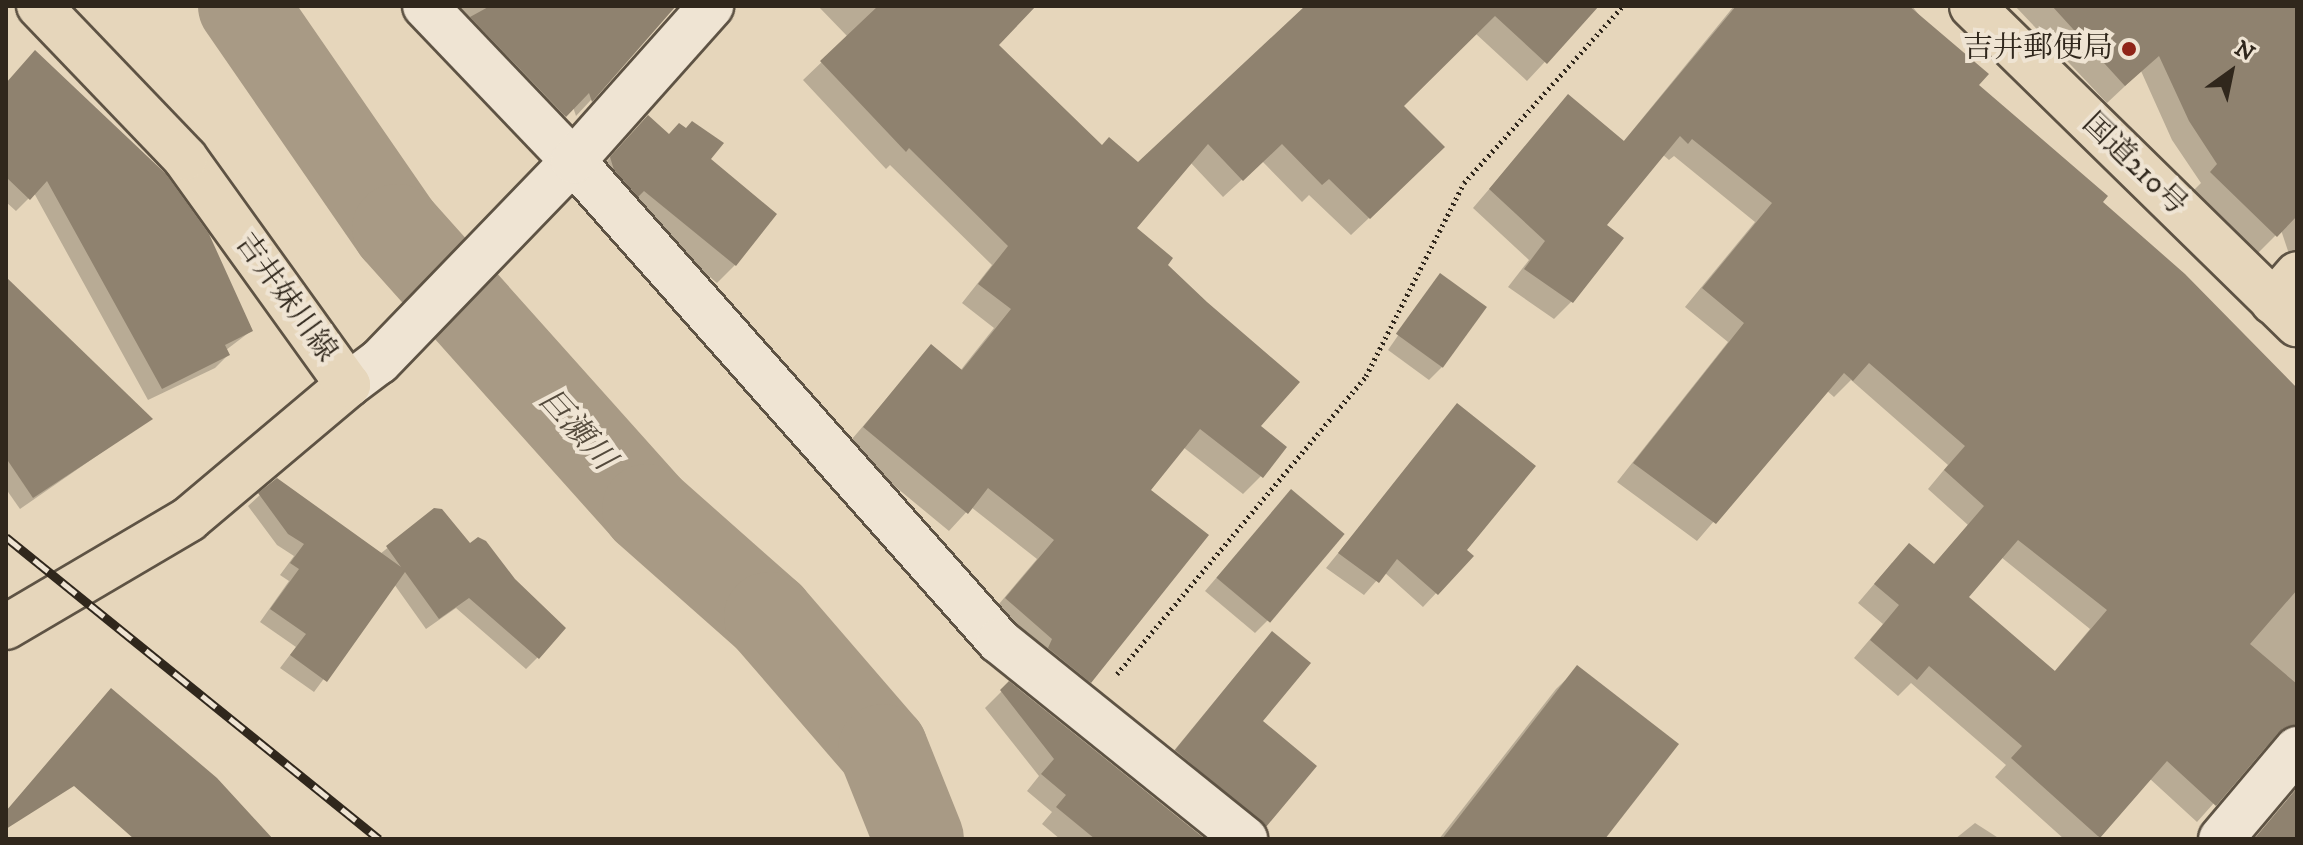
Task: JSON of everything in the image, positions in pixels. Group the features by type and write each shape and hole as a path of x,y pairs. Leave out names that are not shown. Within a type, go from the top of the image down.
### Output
{"main road":[{"name":"吉井妹川線","path":"6,627 189,519 363,373 185,158 39,6"},
{"name":"国道210号","path":"1972,6 2289,300"}],"street":[{"path":"425,6 562,171 999,641 1245,839"},
{"path":"363,373 562,171 711,6"},
{"path":"2221,839 2297,749"}],"path":[{"path":"1087,712 1366,376 1464,183 1623,6"}],"building":[{"path":"490,6 676,6 592,102 589,93 566,117 470,17"},
{"path":"878,6 1036,6 999,45 1102,145 1109,137 1138,162 1305,6 1599,6 1547,64 1495,16 1404,106 1445,147 1370,219 1329,179 1322,185 1282,144 1243,181 1208,144 1137,228 1173,258 1168,265 1207,302 1300,382 1261,426 1287,447 1263,478 1200,429 1151,490 1209,535 1091,683 1048,648 1052,639 1005,598 1054,540 988,488 968,514 863,427 931,344 962,370 1011,309 978,284 1008,246 909,148 906,152 820,61"},
{"path":"1736,6 1909,6 1989,74 1979,85 2108,196 2103,202 2185,274 2297,388 2297,590 2250,644 2297,684 2297,725 2278,733 2216,806 2167,761 2100,838 2011,758 2022,746 1929,666 1917,680 1870,640 1899,605 1874,584 1909,543 1934,564 1984,506 1944,470 1965,446 1869,363 1853,381 1844,373 1716,524 1633,463 1744,323 1702,288 1772,203 1692,139 1688,144 1680,136 1607,225 1624,238 1573,303 1524,269 1545,241 1489,189 1568,94 1624,141","holes":["2018,540 2107,610 2055,671 1969,597"]},
{"path":"2052,6 2297,6 2297,216 2277,237 2210,172 2217,164 2189,121 2159,56 2125,86"},
{"path":"35,50 166,174 209,234 253,331 225,345 230,355 162,389 47,181 30,200 6,177 6,83"},
{"path":"648,115 669,134 679,123 686,128 692,121 724,143 711,159 777,214 736,266 644,191 638,197 614,170 610,157"},
{"path":"1440,273 1487,307 1443,368 1396,334"},
{"path":"6,277 153,419 33,498 6,458"},
{"path":"1457,403 1536,466 1467,550 1474,556 1438,595 1397,559 1379,583 1338,553"},
{"path":"277,478 401,567 386,546 434,508 442,509 470,543 478,537 486,541 515,579 566,628 539,659 469,598 439,619 405,572 327,682 290,655 306,634 270,609 299,569 290,563 304,544 288,534 258,493"},
{"path":"1291,489 1345,534 1270,623 1216,578"},
{"path":"1272,631 1311,663 1263,721 1317,766 1266,827 1175,750"},
{"path":"1577,665 1679,744 1605,839 1442,839"},
{"path":"1009,681 1205,839 1095,839 1056,807 1066,795 1041,774 1054,759 1000,690"},
{"path":"111,688 217,778 273,839 134,839 74,786 6,829 6,811"},
{"path":"2297,788 2297,839 2254,839"}],"waterway":[{"name":"巨瀬川","path":"243,6 397,229 647,509 769,617 883,749 919,839"}],"railway":[{"path":"6,537 379,839"}],"place":[{"name":"吉井郵便局","path":"2129,49"}]}
